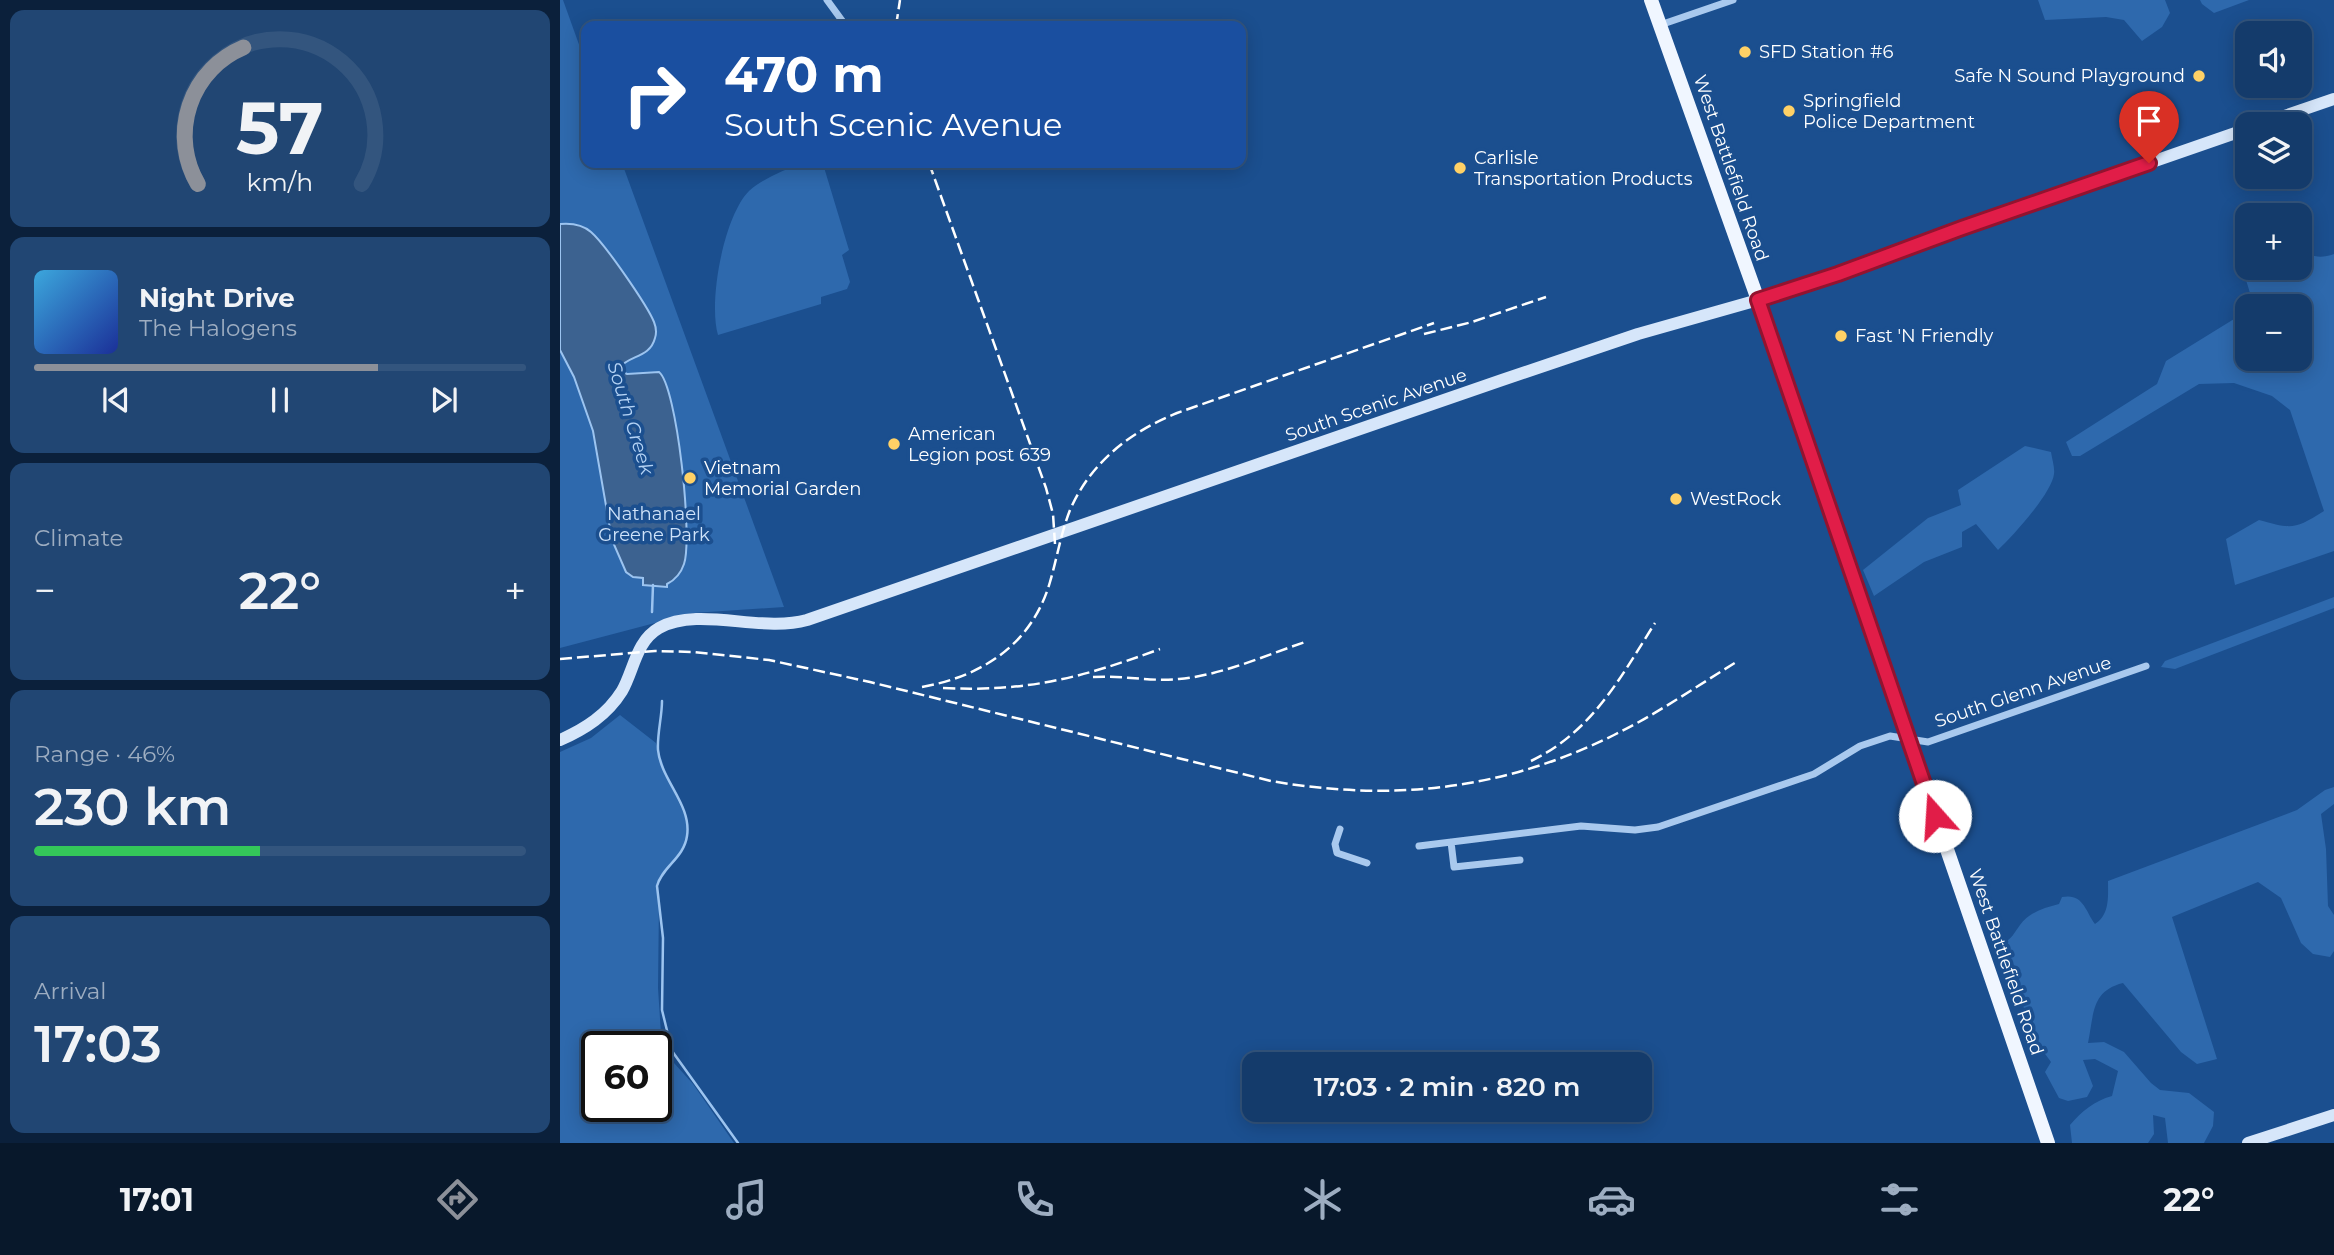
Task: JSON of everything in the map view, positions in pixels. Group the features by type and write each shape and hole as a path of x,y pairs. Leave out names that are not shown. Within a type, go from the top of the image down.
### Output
{"main road":[{"name":"West Battlefield Road","path":"1651,0 1758,300 2048,1143"},
{"path":"2296,112 2334,99"},
{"name":"South Scenic Avenue","path":"560,740 597,720 625,685 646,639 668,625 689,620 782,625 807,620 1638,334 1838,274 2235,133"},
{"path":"2248,1143 2334,1115"}],"street":[{"path":"827,0 842,21"},
{"path":"1660,25 1733,0"},
{"name":"South Glenn Avenue","path":"1419,846 1581,826 1634,830 1658,827 1814,774 1860,746 1889,736 1928,742 2146,666"},
{"path":"1340,829 1335,844 1338,853 1367,863"},
{"path":"1451,842 1454,867 1520,860"}],"green space":[{"name":"Nathanael Greene Park","path":"560,0 563,0 581,50 581,168 624,168 784,607 693,613 560,648"},
{"path":"2038,0 2165,0 2170,13 2162,27 2142,41 2124,20 2106,17 2045,20"},
{"path":"2200,0 2249,0 2214,13"},
{"path":"790,168 824,168 849,250 842,255 850,282 847,289 821,297 821,304 718,335 715,320 717,281 732,219 749,191"},
{"path":"2334,254 2334,551 2235,585 2226,539 2259,520 2293,526 2324,511 2290,410 2272,396 2234,383 2199,384 2080,456 2072,456 2066,442 2157,384 2166,361 2235,318 2235,371 2312,371 2312,294 2250,294 2246,280 2312,280 2312,255"},
{"path":"2025,446 2051,452 2054,466 2052,482 2039,503 1998,550 1976,524 1962,532 1962,547 1924,562 1874,596 1863,570 1928,518 1961,505 1958,490"},
{"path":"2334,597 2334,608 2175,669 2161,667 2165,661"},
{"path":"620,715 656,743 668,779 687,820 688,834 679,856 659,878 657,886 661,1031 581,1031 581,1122 672,1122 672,1060 693,1084 734,1143 560,1143 560,752 591,738"},
{"path":"2334,787 2334,804 2321,814 2326,849 2328,906 2334,915 2334,951 2330,957 2313,954 2301,943 2281,898 2258,882 2172,917 2217,1059 2197,1064 2181,1052 2123,983 2099,998 2093,1013 2088,1043 2104,1042 2124,1052 2160,1090 2189,1093 2214,1112 2213,1126 2204,1143 2168,1143 2165,1118 2153,1115 2154,1134 2148,1143 2072,1143 2070,1125 2089,1107 2112,1096 2118,1071 2095,1059 2083,1060 2093,1086 2087,1097 2068,1101 2059,1098 2045,1072 2051,1062 2034,1035 2000,945 2010,938 2028,917 2059,904 2062,897 2069,896 2079,900 2095,924 2106,910 2108,881 2297,810 2325,790"}],"water":[{"path":"560,224 572,224 588,229 635,289 655,326 655,338 649,349 619,368 627,374 659,372 666,383 672,404 682,464 686,549 681,570 667,587 643,585 643,578 633,577 626,572 612,540 593,431 574,377 560,350"}],"waterway":[{"name":"South Creek","path":"652,612 653,585"},
{"name":"South Creek","path":"662,701 658,738 660,761 681,803 687,825 685,844 663,873 657,886 663,938 662,1010 672,1051 738,1143"}],"railway":[{"path":"897,21 900,0"},
{"path":"931,168 1046,488 1053,514 1055,544"},
{"path":"1424,334 1472,322 1546,297"},
{"path":"922,687 965,675 1002,654 1018,640 1042,604 1067,519 1079,493 1101,463 1128,439 1177,413 1434,323"},
{"path":"1531,761 1553,749 1588,719 1617,683 1655,623"},
{"path":"1093,677 1168,680 1195,677 1228,669 1308,641"},
{"path":"943,688 1002,688 1054,681 1105,668 1160,649"},
{"path":"560,659 655,651 769,660 870,682 1271,781 1360,790 1446,786 1531,768 1572,754 1630,727 1738,661"}],"place":[{"name":"SFD Station #6","path":"1745,52"},
{"name":"Safe N Sound Playground","path":"2199,76"},
{"name":"Springfield Police Department","path":"1789,111"},
{"name":"Carlisle Transportation Products","path":"1460,168"},
{"name":"Fast 'N Friendly","path":"1841,336"},
{"name":"American Legion post 639","path":"894,444"},
{"name":"Vietnam Memorial Garden","path":"690,478"},
{"name":"WestRock","path":"1676,499"}],"route":[{"path":"1935,816 1758,300 2149,163"}]}
